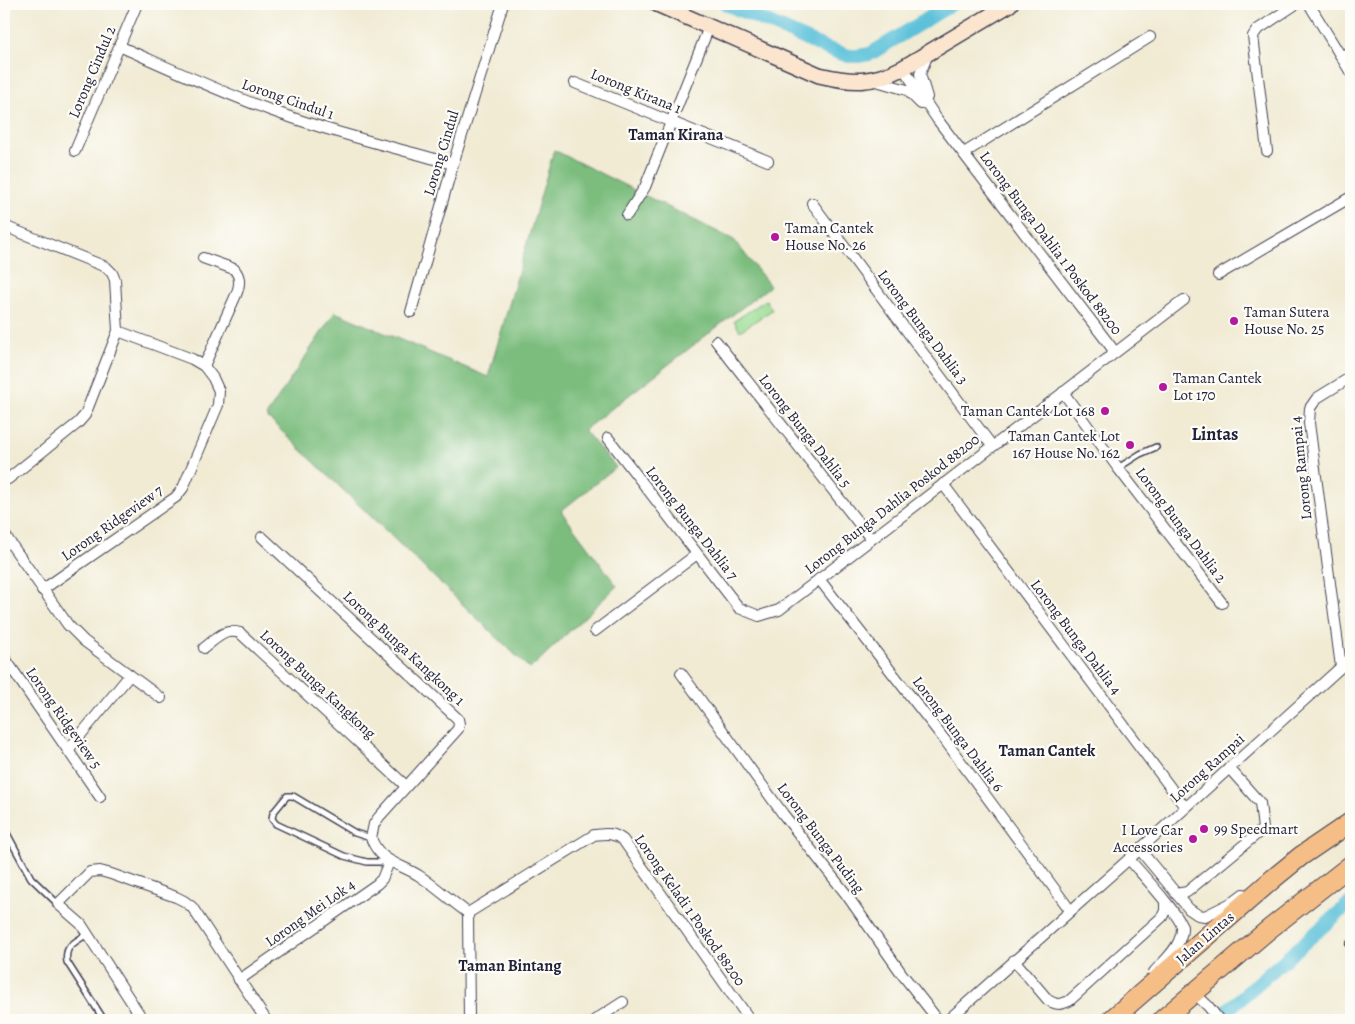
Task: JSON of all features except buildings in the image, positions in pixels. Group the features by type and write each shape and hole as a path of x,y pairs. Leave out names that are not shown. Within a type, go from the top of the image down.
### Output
{"highway":[{"name":"Jalan Lintas","path":"1110,1020 1301,856 1351,810"},
{"name":"Jalan Lintas","path":"1301,856 1351,822"},
{"path":"1162,1020 1268,930 1348,873"}],"street":[{"name":"Lorong Cindul 2","path":"75,151 137,4"},
{"name":"Lorong Cindul","path":"411,312 453,164 503,4"},
{"path":"658,4 819,75 840,80 873,80 888,76 1010,4"},
{"path":"1267,151 1253,36 1258,30 1296,4"},
{"path":"1309,4 1347,54 1351,73"},
{"path":"627,215 645,187 709,27"},
{"name":"Lorong Bunga Dahlia 1 Poskod 88200","path":"964,153 1150,37"},
{"name":"Lorong Cindul 1","path":"119,46 214,88 270,110 331,130 453,164"},
{"path":"928,54 920,74 923,88 936,119"},
{"path":"903,68 936,119"},
{"path":"873,80 907,90 936,119"},
{"name":"Lorong Kirana 1","path":"575,83 768,161"},
{"name":"Lorong Bunga Dahlia 1 Poskod 88200","path":"936,119 1115,352"},
{"path":"1218,275 1351,197"},
{"name":"Lorong Bunga Dahlia 3","path":"812,203 992,446"},
{"path":"4,226 106,268 112,273 115,280 118,331 85,415 78,424 8,479"},
{"path":"118,331 192,359 204,366 236,295 239,280 234,269 203,258"},
{"name":"Lorong Bunga Dahlia Poskod 88200","path":"759,616 778,610 1184,300"},
{"name":"Lorong Bunga Dahlia 5","path":"716,342 871,539"},
{"name":"Lorong Ridgeview 7","path":"42,590 176,497 183,488 218,405 219,391 213,378 204,366"},
{"name":"Lorong Rampai 4","path":"1341,667 1309,423 1310,408 1317,398 1351,376"},
{"name":"Lorong Bunga Dahlia 2","path":"1063,392 1118,468 1222,603"},
{"name":"Lorong Bunga Dahlia 7","path":"608,438 739,608 759,616"},
{"name":"Lorong Bunga Dahlia 4","path":"943,484 1185,808"},
{"path":"4,534 68,625 84,641 161,698"},
{"name":"Lorong Bunga Kangkong 1","path":"262,537 458,719 458,729 374,824 370,838"},
{"path":"596,631 697,554"},
{"name":"Lorong Bunga Dahlia 6","path":"819,579 947,743 1070,910"},
{"name":"Lorong Bunga Kangkong","path":"204,648 225,631 233,630 240,633 406,786"},
{"name":"Lorong Ridgeview 5","path":"4,657 100,797"},
{"name":"Lorong Rampai","path":"948,1020 1140,850 1351,658"},
{"name":"Lorong Bunga Puding","path":"681,673 783,814 846,894 902,974 938,1020"},
{"path":"68,750 130,675"},
{"path":"1176,894 1187,892 1263,829 1260,803 1229,768"},
{"name":"Lorong Keladi 1 Poskod 88200","path":"468,913 594,835 608,833 616,835 622,840 750,1020"},
{"path":"370,838 378,852 389,862 419,876 468,913 469,1020"},
{"path":"1140,850 1189,909 1198,915 1205,916 1274,878"},
{"path":"1110,1020 1167,958 1177,946 1181,937 1182,927 1179,920 1129,859"},
{"name":"Lorong Mei Lok 4","path":"239,980 377,884 382,879 389,862"},
{"path":"143,1020 81,924 58,904 90,872 100,871 176,897 192,907 266,1020"},
{"path":"1014,960 1048,1000 1060,1005 1069,1001 1162,917 1166,911 1165,902"},
{"path":"1193,992 1219,1020"},
{"path":"594,1020 623,1002"}],"lane":[{"path":"1118,468 1140,454 1156,447"},
{"path":"370,838 355,833 293,796 287,796 273,813 272,819 276,824 344,856 367,862 389,862"},
{"path":"4,828 31,878 58,904"},
{"path":"88,934 69,947 66,954 67,962 104,1020"}],"green space":[{"path":"554,150 734,240 770,286 584,430 616,467 561,511 617,586 530,669 266,416 335,312 488,377"},
{"path":"766,300 772,310 740,331 734,321"}],"waterway":[{"path":"726,4 828,49 849,56 870,54 952,4"},
{"path":"1216,1020 1351,902"}],"place":[{"name":"Taman Cantek House No. 26","path":"775,237"},
{"name":"Taman Sutera House No. 25","path":"1234,321"},
{"name":"Taman Cantek Lot 170","path":"1163,387"},
{"name":"Taman Cantek Lot 168","path":"1105,411"},
{"name":"Taman Cantek Lot 167 House No. 162","path":"1130,445"},
{"name":"99 Speedmart","path":"1204,829"},
{"name":"I Love Car Accessories","path":"1193,839"}],"district":[{"name":"Taman Kirana","path":"676,135"},
{"name":"Lintas","path":"1215,434"},
{"name":"Taman Cantek","path":"1047,751"},
{"name":"Taman Bintang","path":"510,966"}]}
